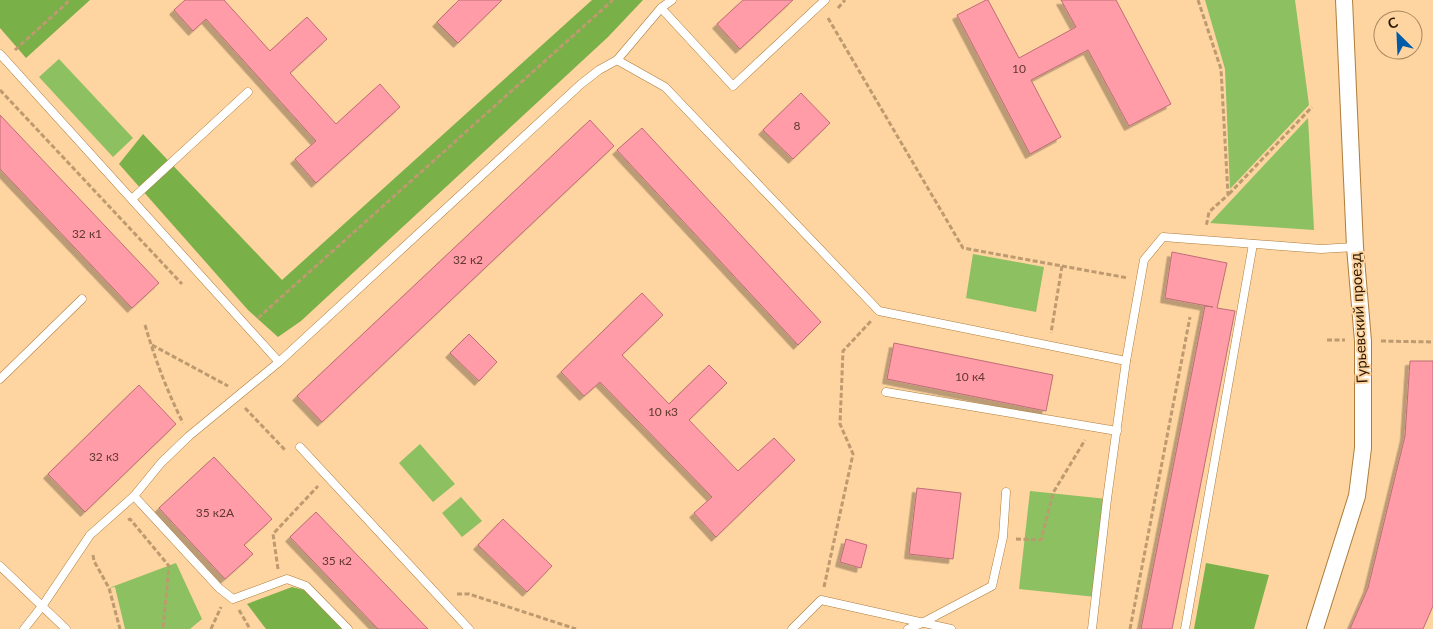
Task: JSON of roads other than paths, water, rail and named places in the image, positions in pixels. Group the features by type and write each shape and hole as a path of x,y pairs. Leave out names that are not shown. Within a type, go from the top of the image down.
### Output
{"street":[{"name":"Гурьевский проезд","path":"1315,629 1357,496 1363,448 1363,341 1355,247 1344,0"}],"lane":[{"path":"24,629 43,605 90,535 134,496 161,463 189,436 280,362 581,84 599,70 617,60 661,8 672,0"},
{"path":"661,8 733,86 825,0"},
{"path":"2,56 280,362"},
{"path":"617,60 665,87 879,311 1126,361"},
{"path":"133,198 248,92"},
{"path":"1092,629 1126,361 1144,260 1163,237 1321,249 1355,247"},
{"path":"1186,629 1253,244"},
{"path":"0,379 82,299"},
{"path":"886,392 1117,431"},
{"path":"300,447 469,629"},
{"path":"908,629 922,624 992,586 1003,537 1006,492"},
{"path":"134,496 219,588 233,599 287,579 306,586 348,629"},
{"path":"0,566 66,629"},
{"path":"792,629 821,600 951,629"}]}
